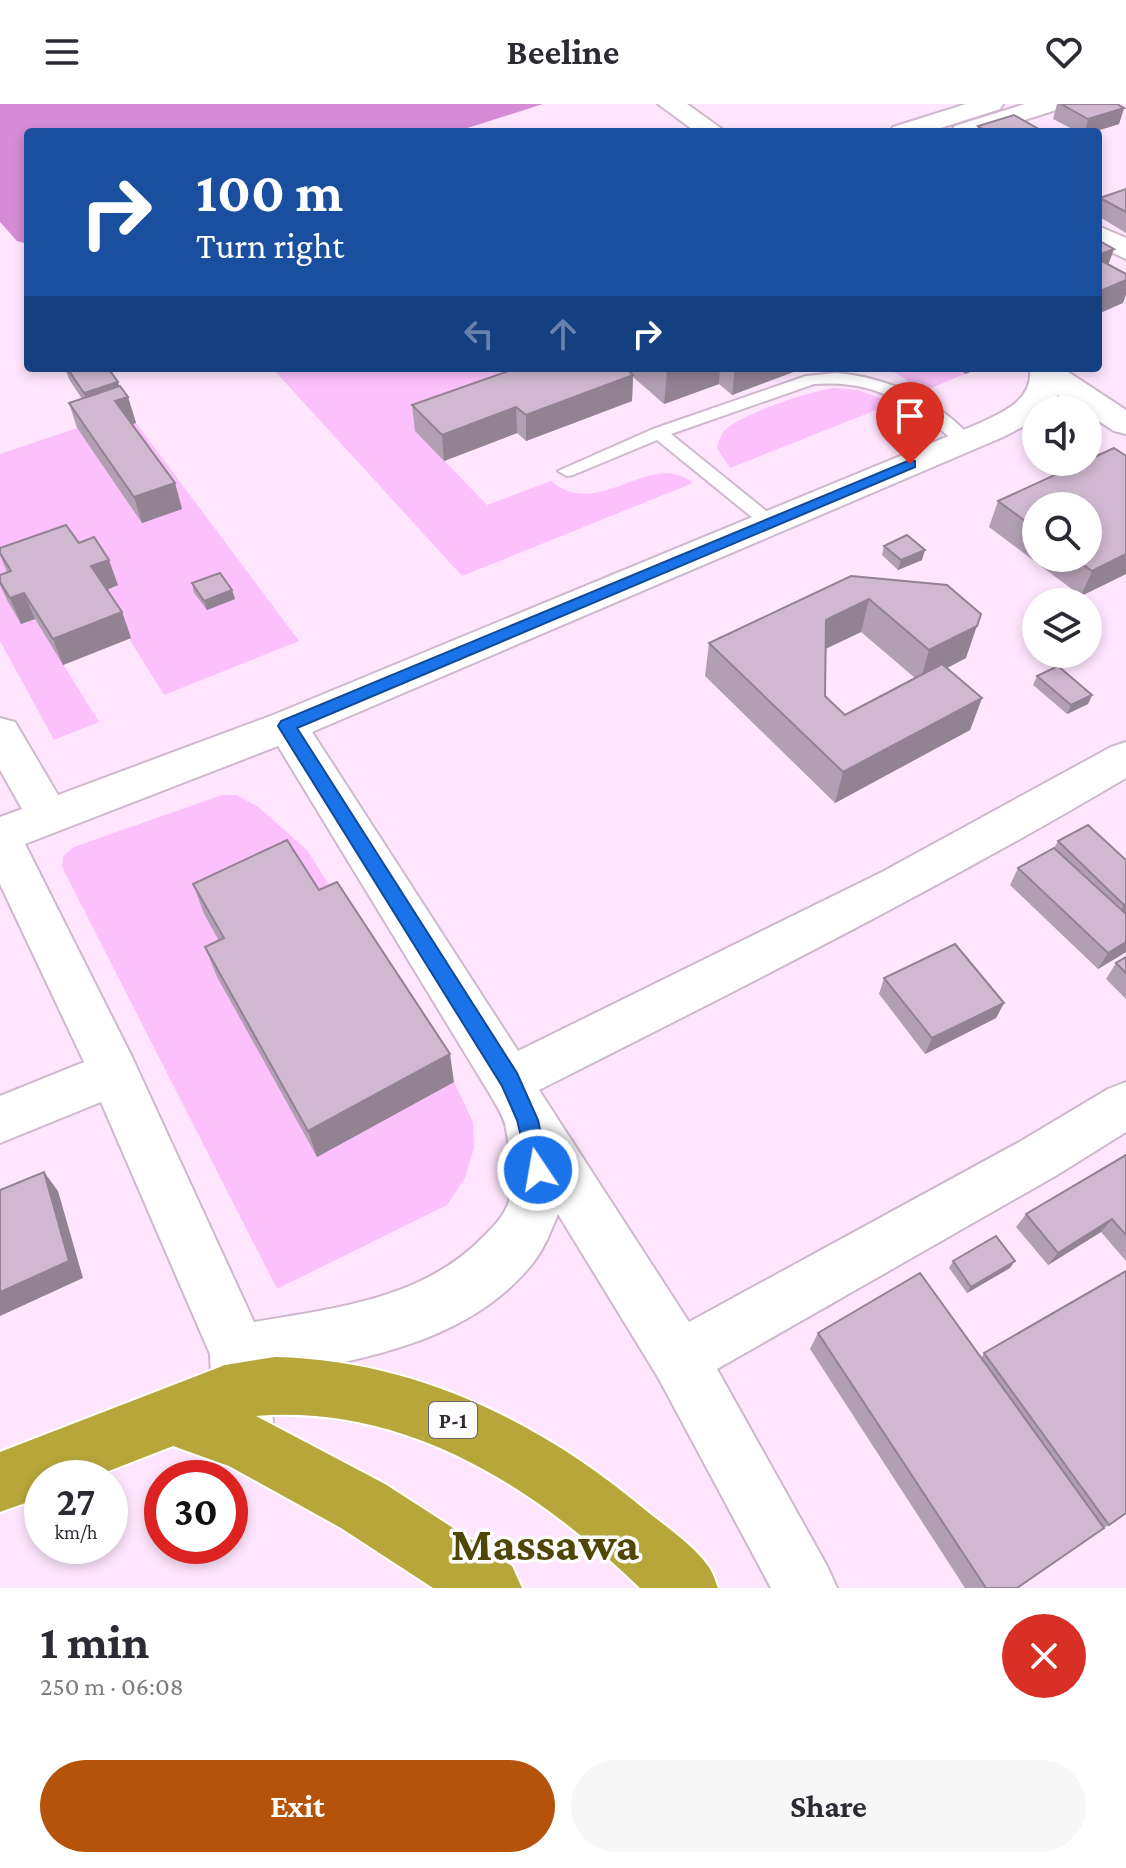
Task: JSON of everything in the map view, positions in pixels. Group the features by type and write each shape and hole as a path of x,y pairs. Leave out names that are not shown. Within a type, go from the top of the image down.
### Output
{"highway":[{"name":"P-1","path":"0,1482 242,1394 295,1386 396,1399 446,1417 534,1462 627,1530 686,1588"},
{"name":"P-1","path":"242,1394 363,1506 490,1588"}],"street":[{"path":"645,104 679,128"},
{"path":"670,104 707,128"},
{"path":"915,128 991,104"},
{"path":"975,128 1050,104"},
{"path":"1102,236 1126,250"},
{"path":"519,1100 538,1170 537,1195 526,1227 499,1264 461,1295 404,1318 334,1336 242,1394 114,1073 0,836 287,726 966,441 1025,413 1035,404 1045,389 1039,372"},
{"path":"1041,372 1082,396"},
{"path":"1098,396 1126,383"},
{"path":"1102,408 1126,424"},
{"path":"287,726 679,1359 805,1588"},
{"path":"0,733 48,816"},
{"path":"519,1100 815,927 1064,795 1126,758"},
{"path":"0,1120 114,1073"},
{"path":"679,1359 1039,1158 1126,1105"}],"lane":[{"path":"567,471 659,433 812,379 836,376 886,385 911,397 966,441"},
{"path":"659,433 770,523"}],"shaded area":[{"path":"0,104 543,104 468,128 24,128 24,243 17,241 0,222"},
{"path":"276,372 500,372 521,392 416,431 487,505 551,481 569,491 587,494 659,474 677,475 693,483 462,576"},
{"path":"891,372 965,374 923,391"},
{"path":"834,388 858,390 894,403 730,468 717,448 724,431 733,424 793,398"},
{"path":"136,423 299,641 164,695 100,592 8,602 21,624 35,619 99,722 54,740 0,641 0,454 77,428 143,523 123,427"},
{"path":"222,795 236,795 257,806 307,850 454,1082 473,1122 474,1148 465,1178 447,1205 277,1289 62,867 63,856 74,847"}],"building":[{"path":"1061,104 1117,104 1124,108 1088,119"},
{"path":"1014,115 1037,128 981,128 978,126"},
{"path":"1126,189 1126,212 1102,199"},
{"path":"1102,242 1114,249 1102,254"},
{"path":"1102,261 1126,274 1126,280 1102,290"},
{"path":"70,372 111,372 118,382 84,393"},
{"path":"506,372 630,372 633,375 526,415 516,407 442,435 412,405"},
{"path":"120,386 128,397 115,401 175,483 134,497 69,403"},
{"path":"1114,448 1126,456 1126,554 1102,566 1102,492 1022,492 1022,519 998,501 1052,476 1102,476 1102,454"},
{"path":"66,525 79,543 94,537 109,560 91,566 122,612 53,639 24,593 10,598 0,582 0,575 11,571 0,548"},
{"path":"907,535 925,550 901,560 884,546"},
{"path":"220,573 232,590 204,601 192,583"},
{"path":"851,576 947,585 981,614 977,626 929,650 869,599 826,620 825,696 845,715 942,664 982,698 843,772 709,643"},
{"path":"1060,668 1092,695 1071,705 1037,676"},
{"path":"1088,825 1126,860 1124,905 1058,841"},
{"path":"287,840 319,890 337,882 450,1054 308,1131 205,947 224,938 193,884"},
{"path":"1054,848 1126,914 1126,942 1108,953 1018,868"},
{"path":"955,944 1004,1003 932,1038 884,978"},
{"path":"1126,957 1126,973 1116,963"},
{"path":"1126,1155 1126,1235 1112,1219 1058,1253 1026,1214"},
{"path":"44,1172 69,1261 0,1292 0,1190"},
{"path":"996,1236 1015,1261 971,1287 953,1261"},
{"path":"1126,1271 1126,1513 1109,1525 984,1353"},
{"path":"920,1273 1104,1528 1017,1588 986,1588 818,1333"}],"district":[{"name":"Massawa","path":"545,1543"}],"route":[{"path":"538,1170 528,1120 509,1080 287,726 910,464"}]}
